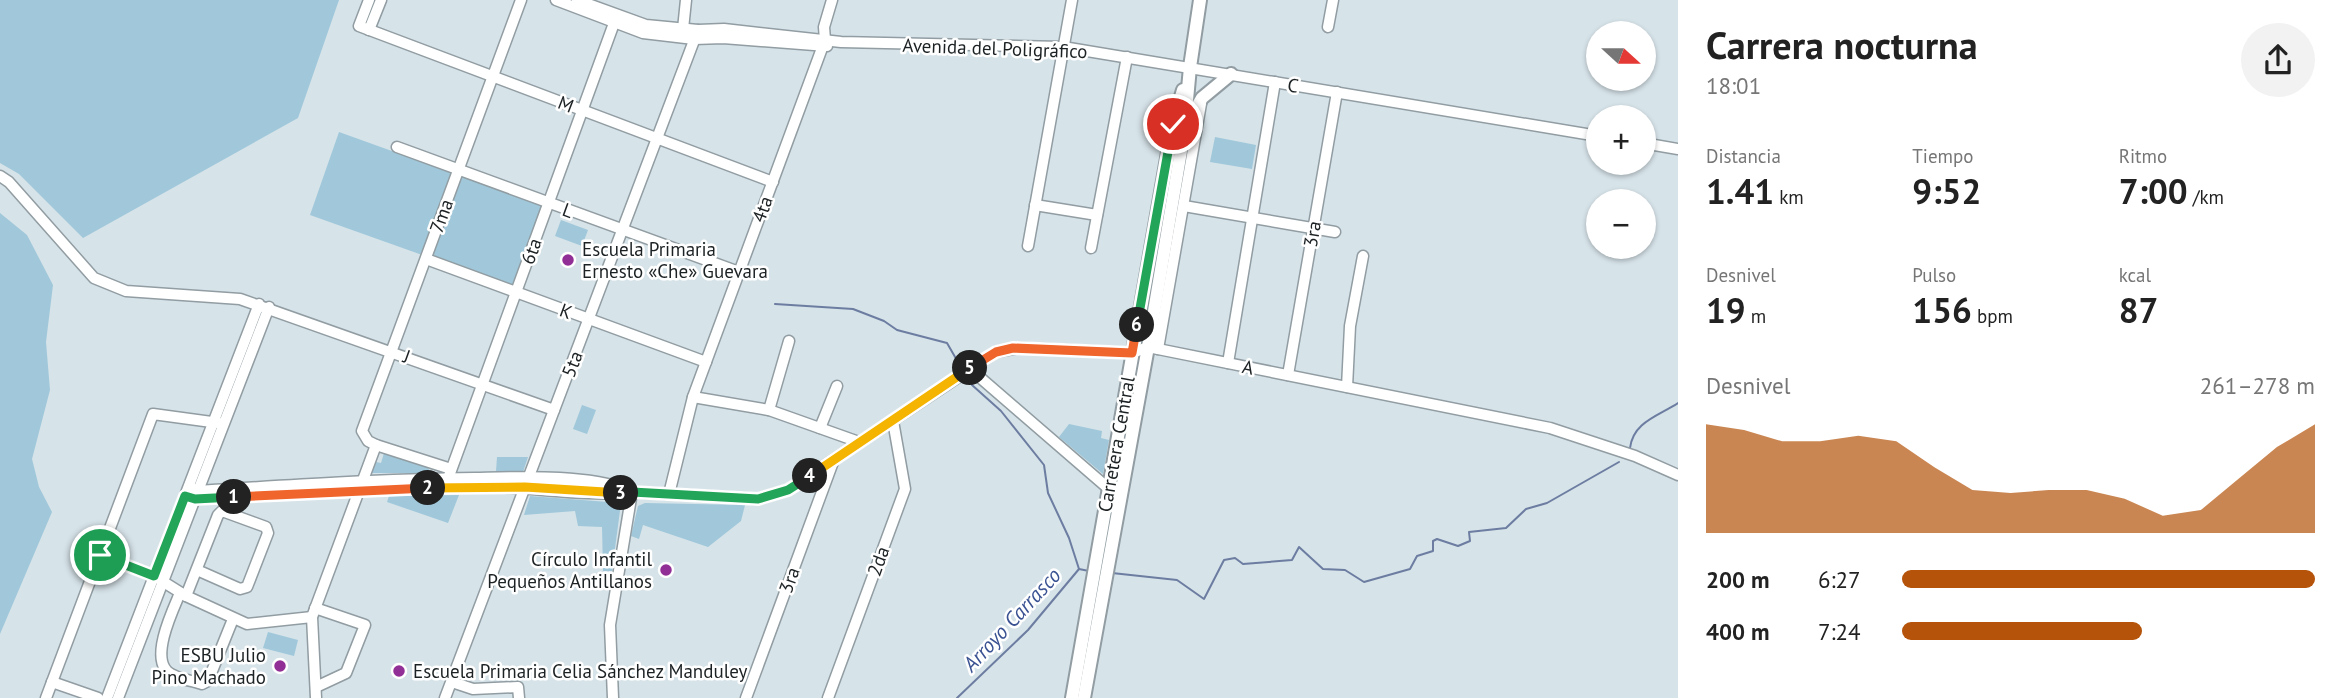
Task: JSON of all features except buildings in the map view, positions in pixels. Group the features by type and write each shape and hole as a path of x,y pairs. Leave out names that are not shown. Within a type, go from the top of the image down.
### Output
{"main road":[{"name":"Carretera Central","path":"1072,698 1154,348 1200,0"},
{"name":"Carretera Central","path":"1102,562 1109,489 1132,353 1173,124 1190,67"},
{"path":"1184,133 1192,112 1202,98 1231,74"},
{"name":"Carretera Central","path":"1084,698 1099,578"}],"street":[{"name":"M","path":"369,0 359,26 772,182"},
{"path":"369,30 381,0"},
{"name":"7ma","path":"376,445 368,441 362,431 520,0"},
{"name":"Avenida del Poligráfico","path":"556,0 616,18 683,29 696,35"},
{"name":"Avenida del Poligráfico","path":"577,0 643,33 696,35 724,29 824,43 1063,47 1190,67"},
{"path":"683,29 686,0"},
{"name":"4ta","path":"669,494 693,397 824,43 824,27 832,0"},
{"path":"1028,246 1072,0"},
{"path":"1328,27 1333,0"},
{"name":"6ta","path":"448,478 616,18"},
{"name":"5ta","path":"445,698 696,35"},
{"path":"1091,248 1127,57"},
{"name":"C","path":"1190,67 1586,134"},
{"path":"1228,363 1275,82"},
{"name":"3ra","path":"1287,375 1337,92"},
{"path":"192,493 448,478 527,482 613,494 632,492 758,499 788,490 996,352 1013,348 1132,353 1154,348 1184,206 1202,98"},
{"path":"1656,145 1678,149"},
{"name":"L","path":"397,147 739,272"},
{"name":"J","path":"0,176 9,182 94,278 126,291 240,299 554,410"},
{"path":"1035,205 1097,215"},
{"path":"1184,206 1335,232"},
{"path":"1347,387 1350,326 1363,256"},
{"name":"K","path":"426,259 706,362"},
{"path":"107,698 158,579 264,306"},
{"path":"769,410 789,341"},
{"name":"A","path":"1154,348 1550,428 1635,456 1678,475"},
{"path":"969,368 1109,489"},
{"path":"820,428 837,386"},
{"path":"693,397 769,410 859,442"},
{"path":"46,698 153,414 219,423"},
{"name":"2da","path":"828,698 905,489 893,421"},
{"path":"316,693 314,612 376,445 448,478"},
{"name":"3ra","path":"746,698 833,462"},
{"path":"613,698 610,625 632,492"},
{"path":"197,570 240,589 247,587 268,533 266,527 222,511 218,515 197,570 162,639 162,663 167,672 202,684 208,681 233,619"},
{"path":"100,555 158,579 183,595 247,624 314,612 365,625 346,673 316,693"},
{"path":"118,698 158,579"},
{"path":"52,682 98,698"},
{"path":"452,682 473,690 518,687 519,698"}],"shaded area":[{"path":"0,0 339,0 298,118 83,238 19,174 0,163"},
{"path":"339,132 542,205 512,287 310,215"},
{"path":"1215,137 1256,145 1252,169 1210,162"},
{"path":"0,213 27,235 53,285 46,342 50,390 32,459 39,487 52,512 0,634"},
{"path":"561,220 588,230 582,246 555,236"},
{"path":"582,405 596,410 587,434 573,429"},
{"path":"1069,424 1102,431 1101,438 1109,440 1103,474 1059,437"},
{"path":"384,453 427,467 432,473 372,473 376,462 381,463"},
{"path":"497,457 528,457 523,472 496,471"},
{"path":"459,495 448,523 387,502 389,496"},
{"path":"530,496 621,503 612,571 603,571 602,527 578,526 575,511 524,515"},
{"path":"645,503 745,505 741,521 708,547 643,525 639,539 631,536 638,506"},
{"path":"268,632 298,640 294,656 263,648"}],"waterway":[{"path":"775,304 853,309 884,321 897,330 947,343 962,369"},
{"path":"967,377 972,385 1001,411 1044,465 1048,493 1069,538 1079,569"},
{"name":"Arroyo Carrasco","path":"1630,448 1632,439 1641,426 1678,403"},
{"name":"Arroyo Carrasco","path":"1112,573 1177,580 1204,599 1224,560 1235,558 1243,564 1292,560 1299,547 1323,569 1345,570 1364,582 1410,569 1417,556 1433,551 1433,541 1437,539 1458,546 1470,541 1469,532 1506,528 1526,509 1547,503 1619,462"},
{"name":"Arroyo Carrasco","path":"957,698 1028,630 1079,569 1089,571"}],"place":[{"name":"Escuela Primaria Ernesto «Che» Guevara","path":"568,260"},
{"name":"Círculo Infantil Pequeños Antillanos","path":"666,570"},
{"name":"ESBU Julio Pino Machado","path":"280,666"},
{"name":"Escuela Primaria Celia Sánchez Manduley","path":"399,671"}],"route":[{"path":"100,555 154,576 185,496 195,499 359,490 525,487 613,494 632,492 758,499 788,490 996,352 1019,348 1132,353 1173,124"}]}
